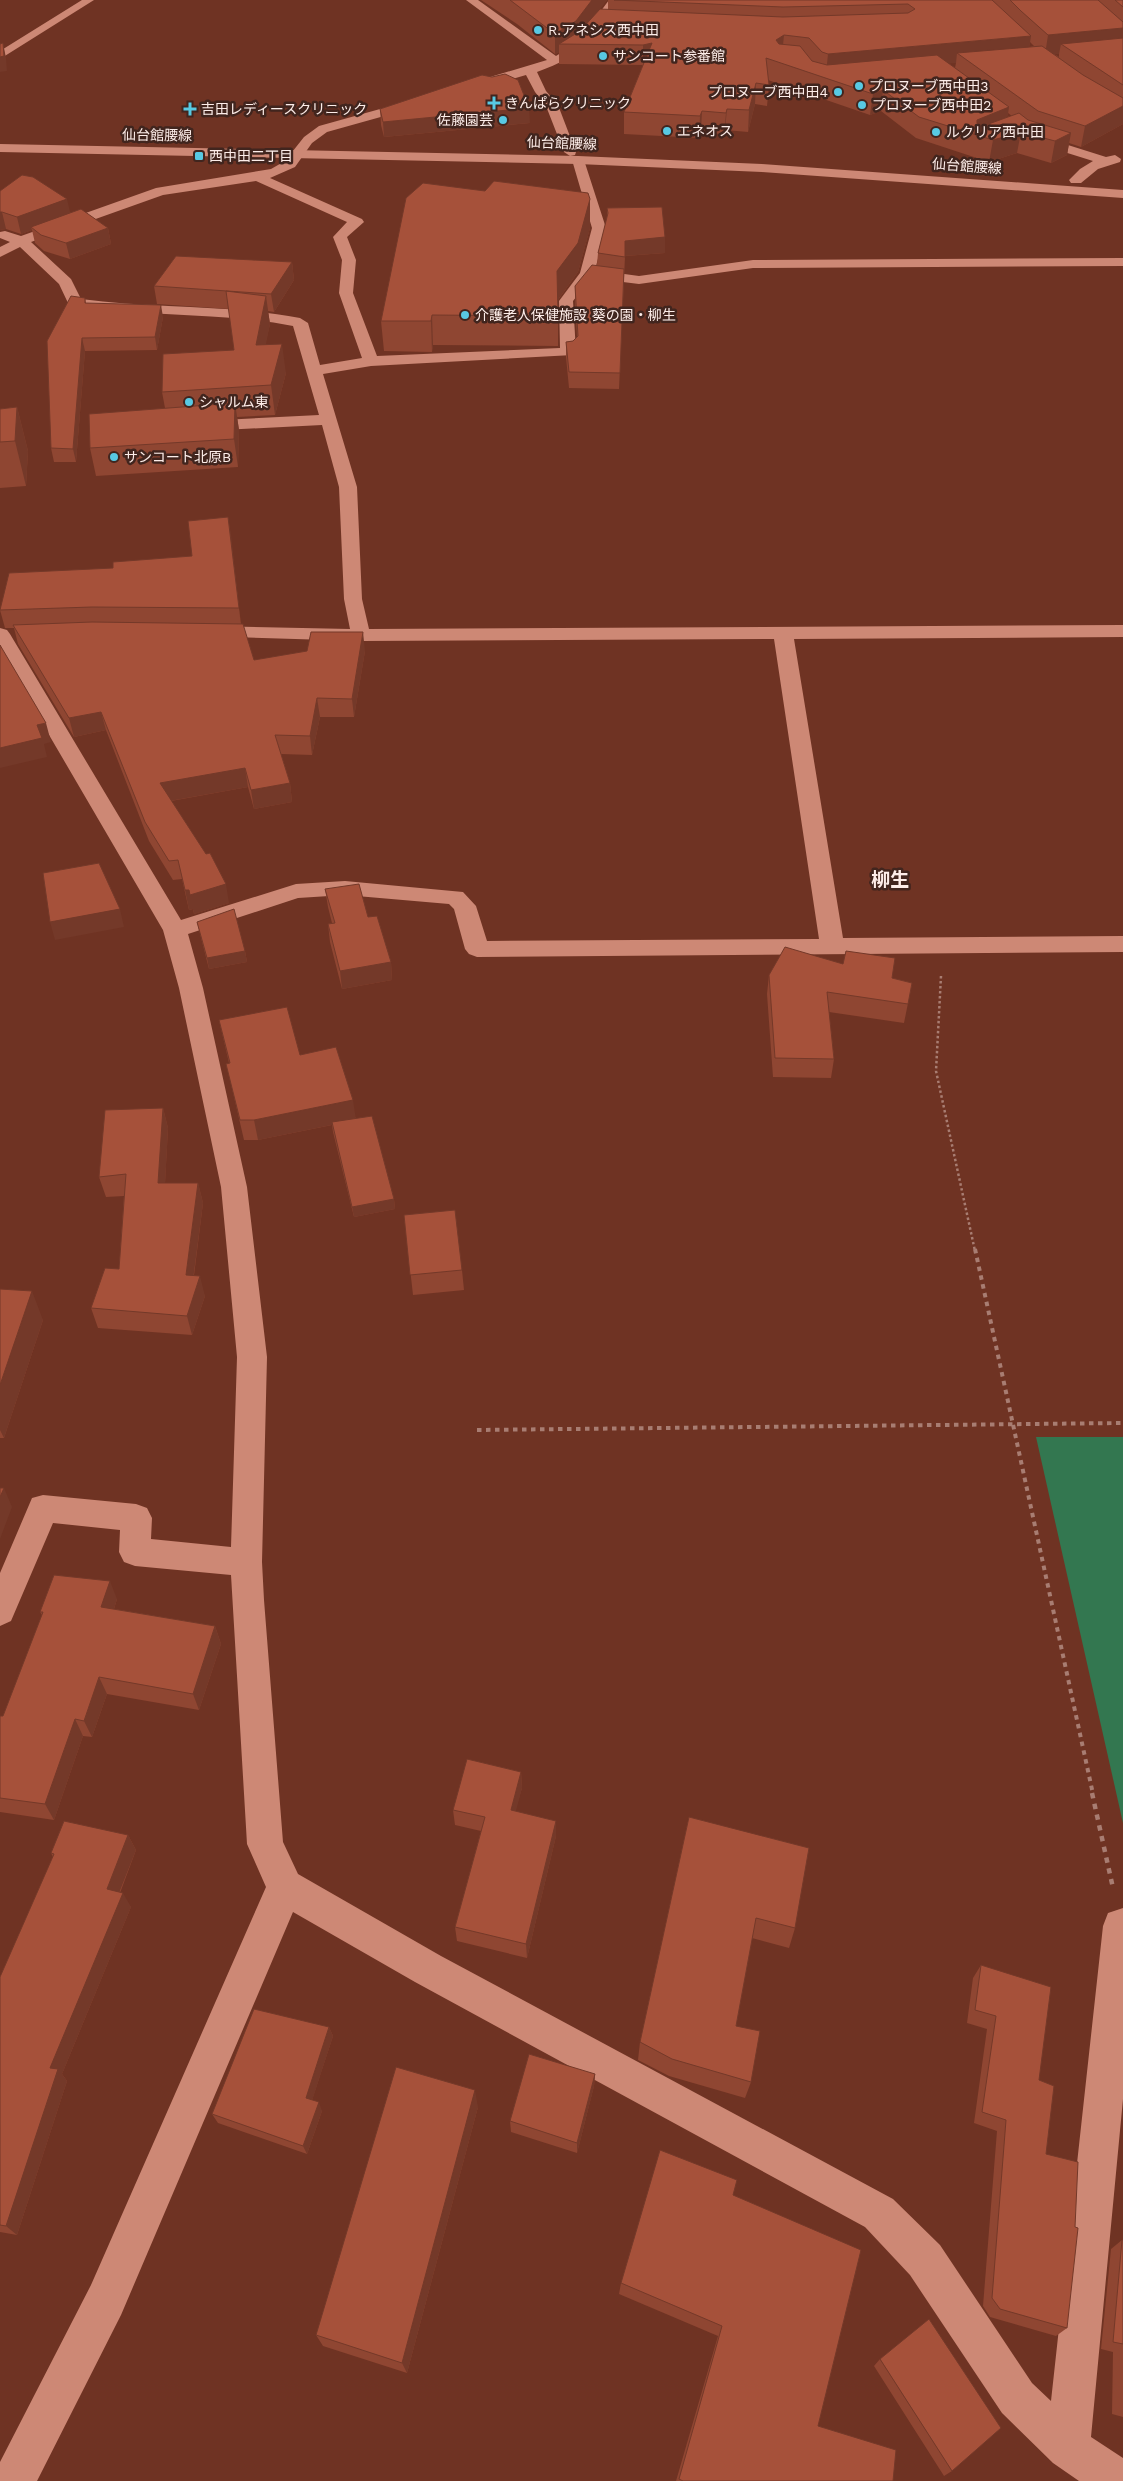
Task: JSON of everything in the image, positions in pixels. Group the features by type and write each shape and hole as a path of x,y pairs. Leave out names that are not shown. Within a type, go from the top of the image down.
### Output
{"street":[{"path":"0,56 89,0"},
{"path":"471,0 555,61"},
{"path":"465,89 555,61 582,44 614,0"},
{"path":"597,24 616,25"},
{"path":"313,371 371,362 568,352 566,301 587,273 599,228 574,156 552,105 541,92 529,69"},
{"path":"0,254 21,241 161,191 258,177 276,172 290,164 313,135 324,129 428,100"},
{"path":"1021,130 1029,137 1105,161"},
{"name":"仙台館腰線","path":"0,138 300,149 818,162 1123,184"},
{"name":"仙台館腰線","path":"0,148 300,149"},
{"name":"仙台館腰線","path":"574,156 1123,194"},
{"path":"1076,180 1083,171 1093,164 1123,157"},
{"path":"258,177 356,222 346,229 340,237 349,260 346,293 371,362"},
{"path":"0,235 21,241 66,282 75,303 104,308 267,315 300,323 348,488 353,599 361,635"},
{"path":"587,273 639,280 753,264 1123,262"},
{"path":"188,427 328,420"},
{"path":"190,632 361,635 1123,630"},
{"path":"783,632 832,946"},
{"path":"7,636 175,930 191,988 234,1187 252,1358 246,1562 265,1844 285,1887 352,1927 879,2213 925,2260 1017,2398 1068,2448 1118,2481"},
{"path":"175,930 296,891 346,888 455,897 465,906 477,948 1123,944"},
{"path":"0,1611 43,1508 136,1518 136,1552 246,1562"},
{"path":"14,2481 106,2300 285,1887"},
{"path":"1068,2448 1121,1926"}],"path":[{"path":"943,945 936,1070 1121,1926"},
{"path":"477,1430 1123,1423"}],"green space":[{"path":"1036,1437 1123,1437 1123,1823"}],"building":[{"path":"510,0 592,0 576,21 555,34"},
{"path":"614,0 992,0 1031,36 828,54 822,52 809,38 784,35 776,40 779,44 800,46 812,61 827,65 937,55 1009,107 977,120 977,123 983,126 1019,113 1028,120 1071,133 1055,141 1021,132 993,140 919,117 883,90 873,94 766,58 769,85 756,83 749,110 727,109 726,113 702,111 700,116 624,112 652,43 643,45 559,44 580,31 600,9 783,17 908,13 915,9 908,4 783,7"},
{"path":"1010,0 1098,0 1123,22 1123,28 1048,35"},
{"path":"1115,0 1123,0 1123,7"},
{"path":"1123,38 1123,85 1061,44"},
{"path":"3,43 4,56 0,57 0,44"},
{"path":"1042,46 1083,75 1123,98 1123,106 1085,126 1038,111 957,53"},
{"path":"505,74 518,80 529,108 383,122 380,109 482,75 492,77"},
{"path":"22,175 33,177 67,199 17,217 0,212 0,191"},
{"path":"494,181 588,193 590,199 578,243 557,271 558,316 432,315 431,321 381,321 406,198 423,183 485,191"},
{"path":"662,207 665,237 625,241 625,257 598,253 608,213 607,208"},
{"path":"81,209 108,228 66,243 41,235 31,227"},
{"path":"176,256 292,262 271,294 154,286"},
{"path":"592,265 624,269 620,373 569,372 566,342 573,341 578,336 575,286"},
{"path":"226,291 266,296 256,345 282,344 271,385 162,392 163,354 234,350"},
{"path":"71,296 85,298 85,303 161,305 155,337 82,338 73,449 51,448 47,341"},
{"path":"235,403 234,439 90,448 89,414"},
{"path":"17,407 15,441 0,442 0,409"},
{"path":"228,517 239,608 92,607 0,610 9,573 113,568 113,562 192,556 188,521"},
{"path":"92,622 243,624 254,660 307,651 311,632 363,632 352,699 317,698 310,736 275,735 290,783 251,790 245,768 160,783 206,854 210,853 226,884 190,895 189,890 185,890 178,860 169,861 145,822 101,712 69,718 13,625"},
{"path":"0,645 46,723 37,725 42,738 0,748"},
{"path":"99,863 120,909 50,922 43,873"},
{"path":"359,884 368,917 377,916 391,962 340,971 328,924 335,923 325,889"},
{"path":"234,909 245,951 207,958 197,922"},
{"path":"785,947 843,964 846,951 895,958 892,978 912,983 908,1004 827,992 834,1059 775,1058 769,975"},
{"path":"287,1007 300,1055 336,1047 353,1100 254,1120 240,1120 226,1064 230,1063 219,1020"},
{"path":"163,1108 158,1183 198,1183 186,1275 200,1276 187,1316 91,1308 105,1268 119,1269 126,1174 99,1177 105,1110"},
{"path":"372,1116 394,1199 352,1207 332,1122"},
{"path":"455,1210 462,1270 410,1275 404,1215"},
{"path":"0,1289 32,1291 0,1385"},
{"path":"0,1488 4,1488 0,1497"},
{"path":"54,1575 110,1581 101,1607 215,1626 193,1694 99,1677 84,1721 75,1719 45,1804 0,1798 0,1716 3,1716 43,1612 40,1612"},
{"path":"467,1759 521,1772 511,1810 556,1821 526,1944 455,1927 485,1817 453,1810"},
{"path":"689,1817 809,1848 795,1928 756,1918 736,2026 760,2031 751,2082 672,2059 640,2042"},
{"path":"64,1821 128,1835 107,1889 123,1893 50,2068 58,2069 6,2226 0,2225 0,1977 54,1854 51,1853"},
{"path":"981,1965 1051,1987 1039,2080 1054,2086 1046,2154 1078,2162 1075,2227 1078,2228 1067,2328 1000,2309 992,2298 1006,2120 982,2112 996,2016 975,2010"},
{"path":"254,2009 329,2027 306,2098 319,2102 303,2146 212,2114"},
{"path":"529,2054 595,2074 577,2143 510,2121"},
{"path":"396,2067 475,2090 402,2363 316,2335"},
{"path":"660,2150 737,2180 733,2195 861,2250 818,2426 896,2450 893,2481 683,2481 679,2479 722,2326 621,2283"},
{"path":"1123,2240 1123,2344 1113,2342"},
{"path":"929,2319 1001,2428 952,2471 880,2359"}],"place":[{"name":"R.アネシス西中田","path":"538,30"},
{"name":"サンコート参番館","path":"603,56"},
{"name":"プロヌーブ西中田3","path":"859,86"},
{"name":"プロヌーブ西中田4","path":"838,92"},
{"name":"きんぱらクリニック","path":"494,103"},
{"name":"プロヌーブ西中田2","path":"862,105"},
{"name":"吉田レディースクリニック","path":"190,109"},
{"name":"佐藤園芸","path":"503,120"},
{"name":"エネオス","path":"667,131"},
{"name":"ルクリア西中田","path":"936,132"},
{"name":"西中田二丁目","path":"199,156"},
{"name":"介護老人保健施設 葵の園・柳生","path":"465,315"},
{"name":"シャルム東","path":"189,402"},
{"name":"サンコート北原B","path":"114,457"}],"district":[{"name":"柳生","path":"890,879"}]}
